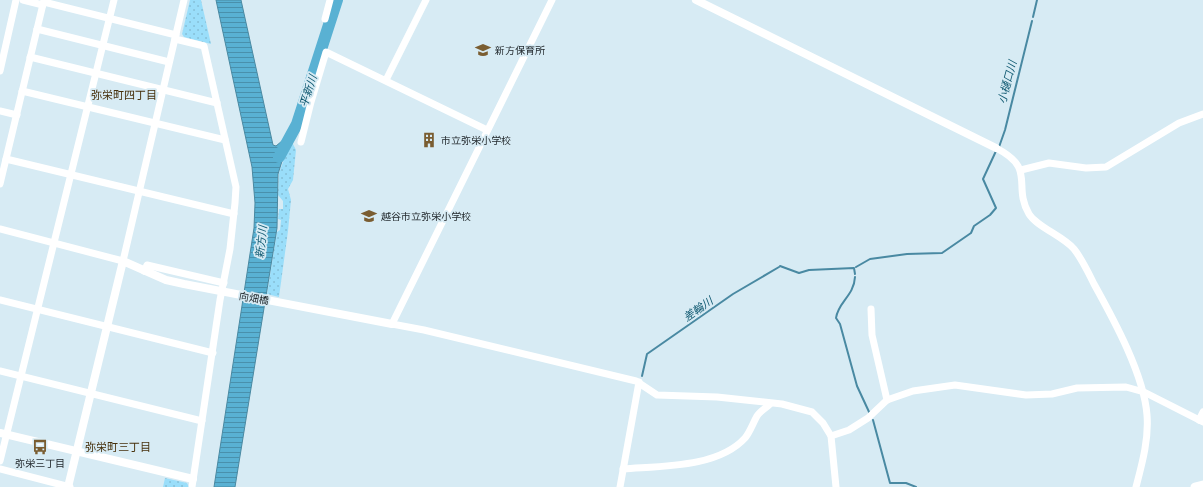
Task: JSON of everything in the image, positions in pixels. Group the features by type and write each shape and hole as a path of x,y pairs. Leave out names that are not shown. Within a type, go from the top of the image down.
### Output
{"main road":[{"path":"1194,487 1203,485"}],"street":[{"path":"0,71 16,0"},
{"path":"3,433 77,451 192,483 224,283 234,214 236,187 204,46 44,2 23,0"},
{"path":"0,461 3,433 21,376 114,0"},
{"path":"0,469 68,487 123,261 175,37 182,0"},
{"path":"325,19 330,0"},
{"path":"386,80 426,0"},
{"path":"552,0 392,324 424,330 639,382 658,395 717,397 770,404 782,404 812,412 823,423 831,436 836,487"},
{"path":"696,0 996,148 1011,157 1021,170 1024,199 1030,215 1068,243 1078,255 1108,310 1144,392 1147,416 1146,439 1136,487"},
{"path":"0,184 44,2"},
{"path":"37,29 169,62"},
{"path":"301,142 326,52 487,130"},
{"path":"30,57 217,103"},
{"path":"22,91 225,140"},
{"path":"0,111 16,115"},
{"path":"1021,170 1050,163 1086,168 1106,167 1179,123 1203,114"},
{"path":"6,159 234,214"},
{"path":"0,229 123,261"},
{"name":"向畑橋","path":"123,261 166,280 392,324"},
{"path":"144,271 147,265 224,283"},
{"path":"0,300 213,353"},
{"path":"870,310 872,335 887,400"},
{"path":"0,371 202,421"},
{"path":"620,487 639,382"},
{"path":"831,436 849,430 868,418 887,400 913,391 954,385 1026,394 1052,394 1077,388 1114,386 1133,388 1144,392 1201,421 1203,412"},
{"path":"623,469 691,464 718,455 736,446 746,437 759,413 770,404"}],"shaded area":[{"path":"190,0 201,0 211,44 184,37 182,34"},
{"path":"291,140 296,150 293,180 288,189 291,200 279,297 267,294 277,232 280,230 281,220 278,219 279,209 283,209 283,201 278,195 279,173"},
{"path":"165,478 187,483 189,487 163,487"}],"water":[{"name":"新方川","path":"216,0 241,0 273,145 276,146 282,141 287,145 278,174 277,228 235,487 214,487 254,228 255,203 252,167"}],"waterway":[{"name":"平新川","path":"279,157 297,124 337,0"},
{"name":"小樋口川","path":"1033,17 1037,0"},
{"name":"小樋口川","path":"999,147 1005,130 1032,21"},
{"path":"856,267 870,259 907,254 942,253 971,233 974,226 990,215 996,208 983,179 996,151"},
{"name":"差輪川","path":"780,266 799,273 809,270 854,268 855,274"},
{"name":"差輪川","path":"642,376 647,354 733,294 779,267"},
{"name":"差輪川","path":"855,277 852,289 837,312 836,318 840,324 857,386 870,414"},
{"name":"差輪川","path":"873,420 890,483 906,483 916,487"}],"place":[{"name":"新方保育所","path":"483,50"},
{"name":"市立弥栄小学校","path":"429,140"},
{"name":"越谷市立弥栄小学校","path":"369,216"},
{"name":"弥栄三丁目","path":"40,447"}],"district":[{"name":"弥栄町四丁目","path":"124,95"},
{"name":"弥栄町三丁目","path":"118,447"}]}
